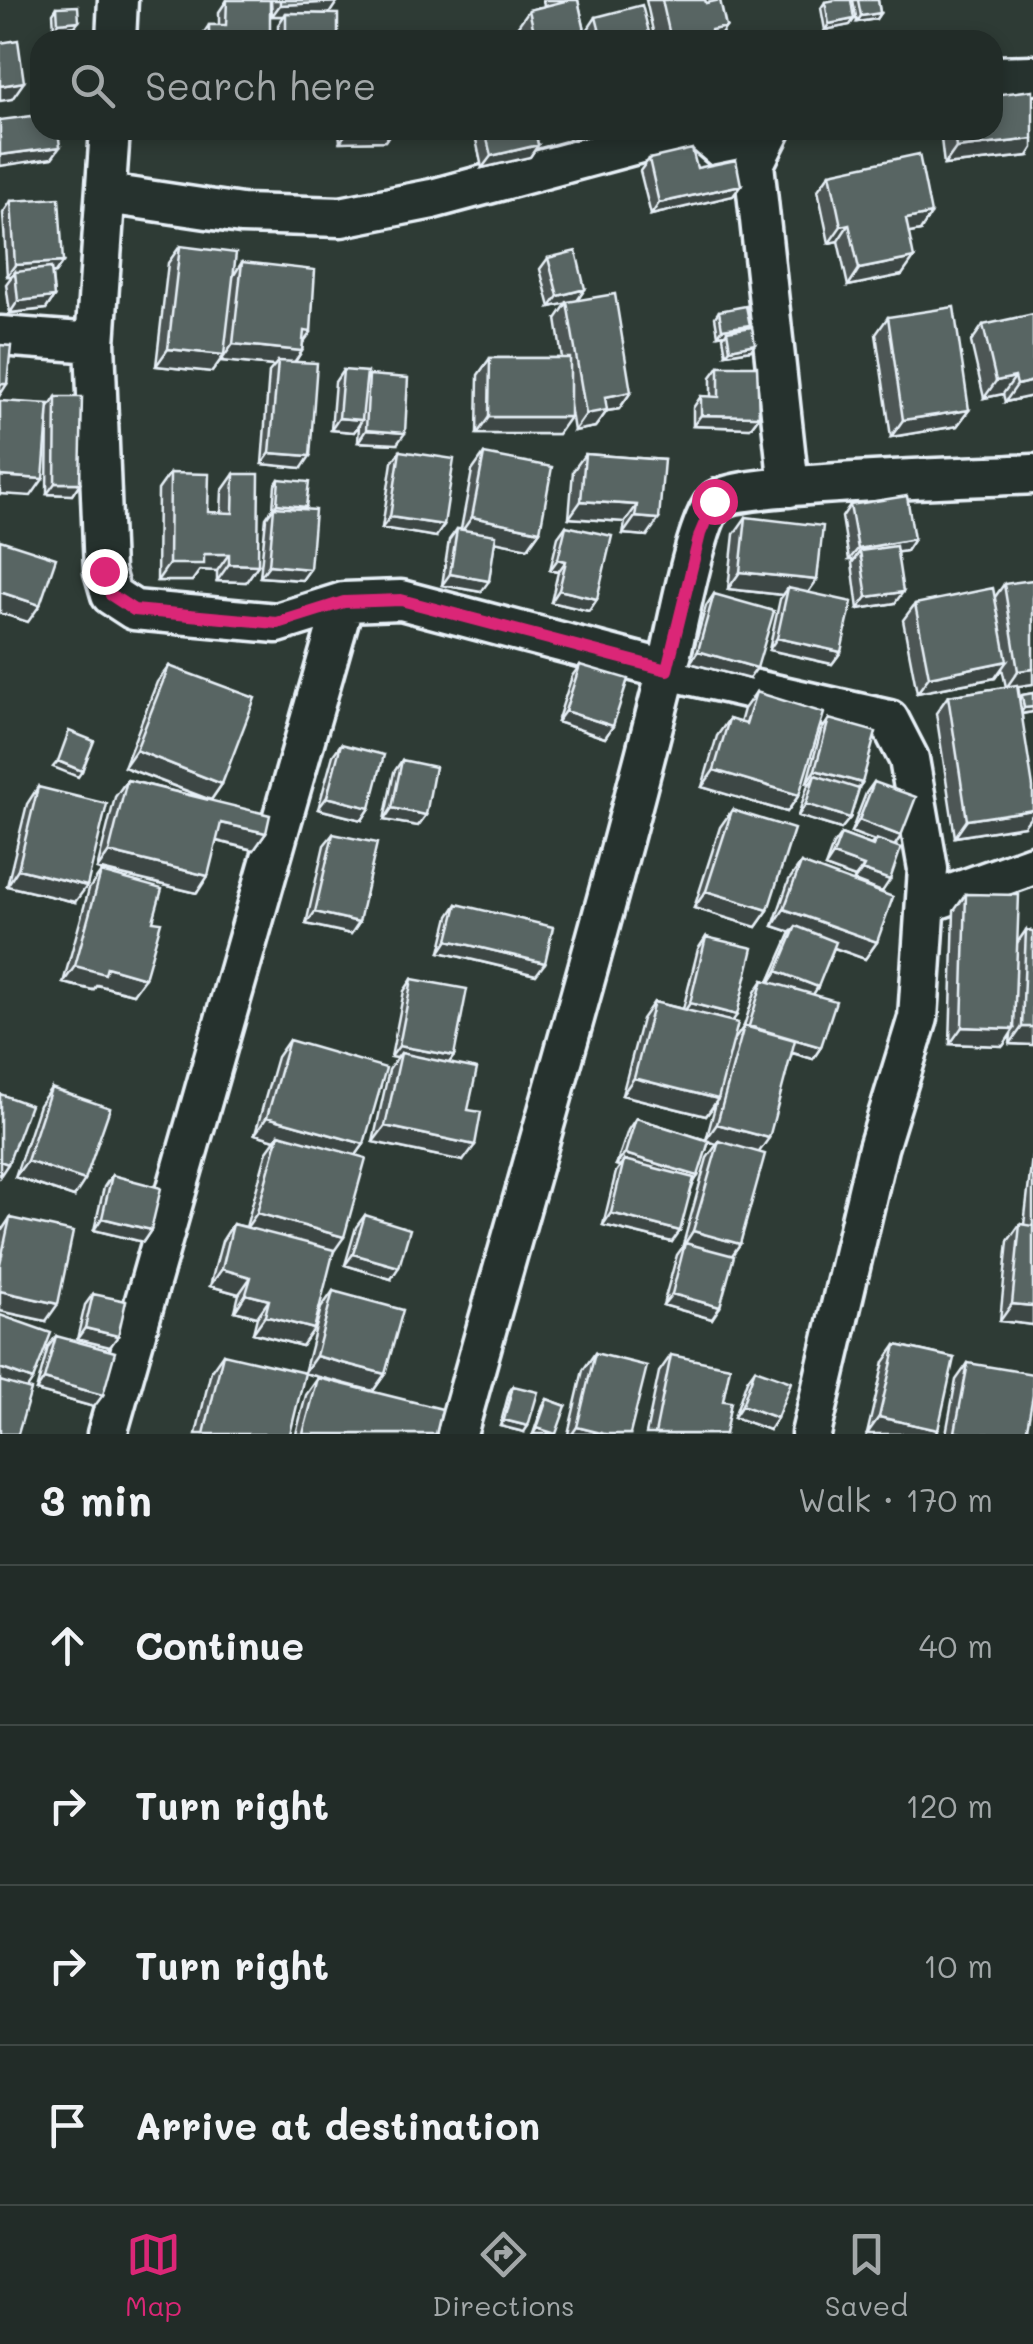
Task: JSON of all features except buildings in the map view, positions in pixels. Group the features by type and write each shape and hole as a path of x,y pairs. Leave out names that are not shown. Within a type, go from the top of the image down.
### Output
{"street":[{"path":"116,30 118,0"},
{"path":"1003,76 1033,75"},
{"path":"109,140 94,343 104,571 111,595 134,610 277,623 344,602 401,600 667,670 889,720 909,760 928,870 918,1018 878,1148 811,1434"},
{"path":"106,194 241,214 341,217 432,199 652,140"},
{"path":"712,140 727,153 754,164"},
{"path":"766,140 754,164 789,487"},
{"path":"0,336 94,343"},
{"path":"457,1434 667,670 700,534 714,501 730,492 789,487 1033,474"},
{"path":"107,1434 344,602"},
{"path":"927,903 1033,865"}],"route":[{"path":"104,571 111,595 134,610 277,623 344,602 368,598 401,600 667,670 700,534 714,501"}]}
